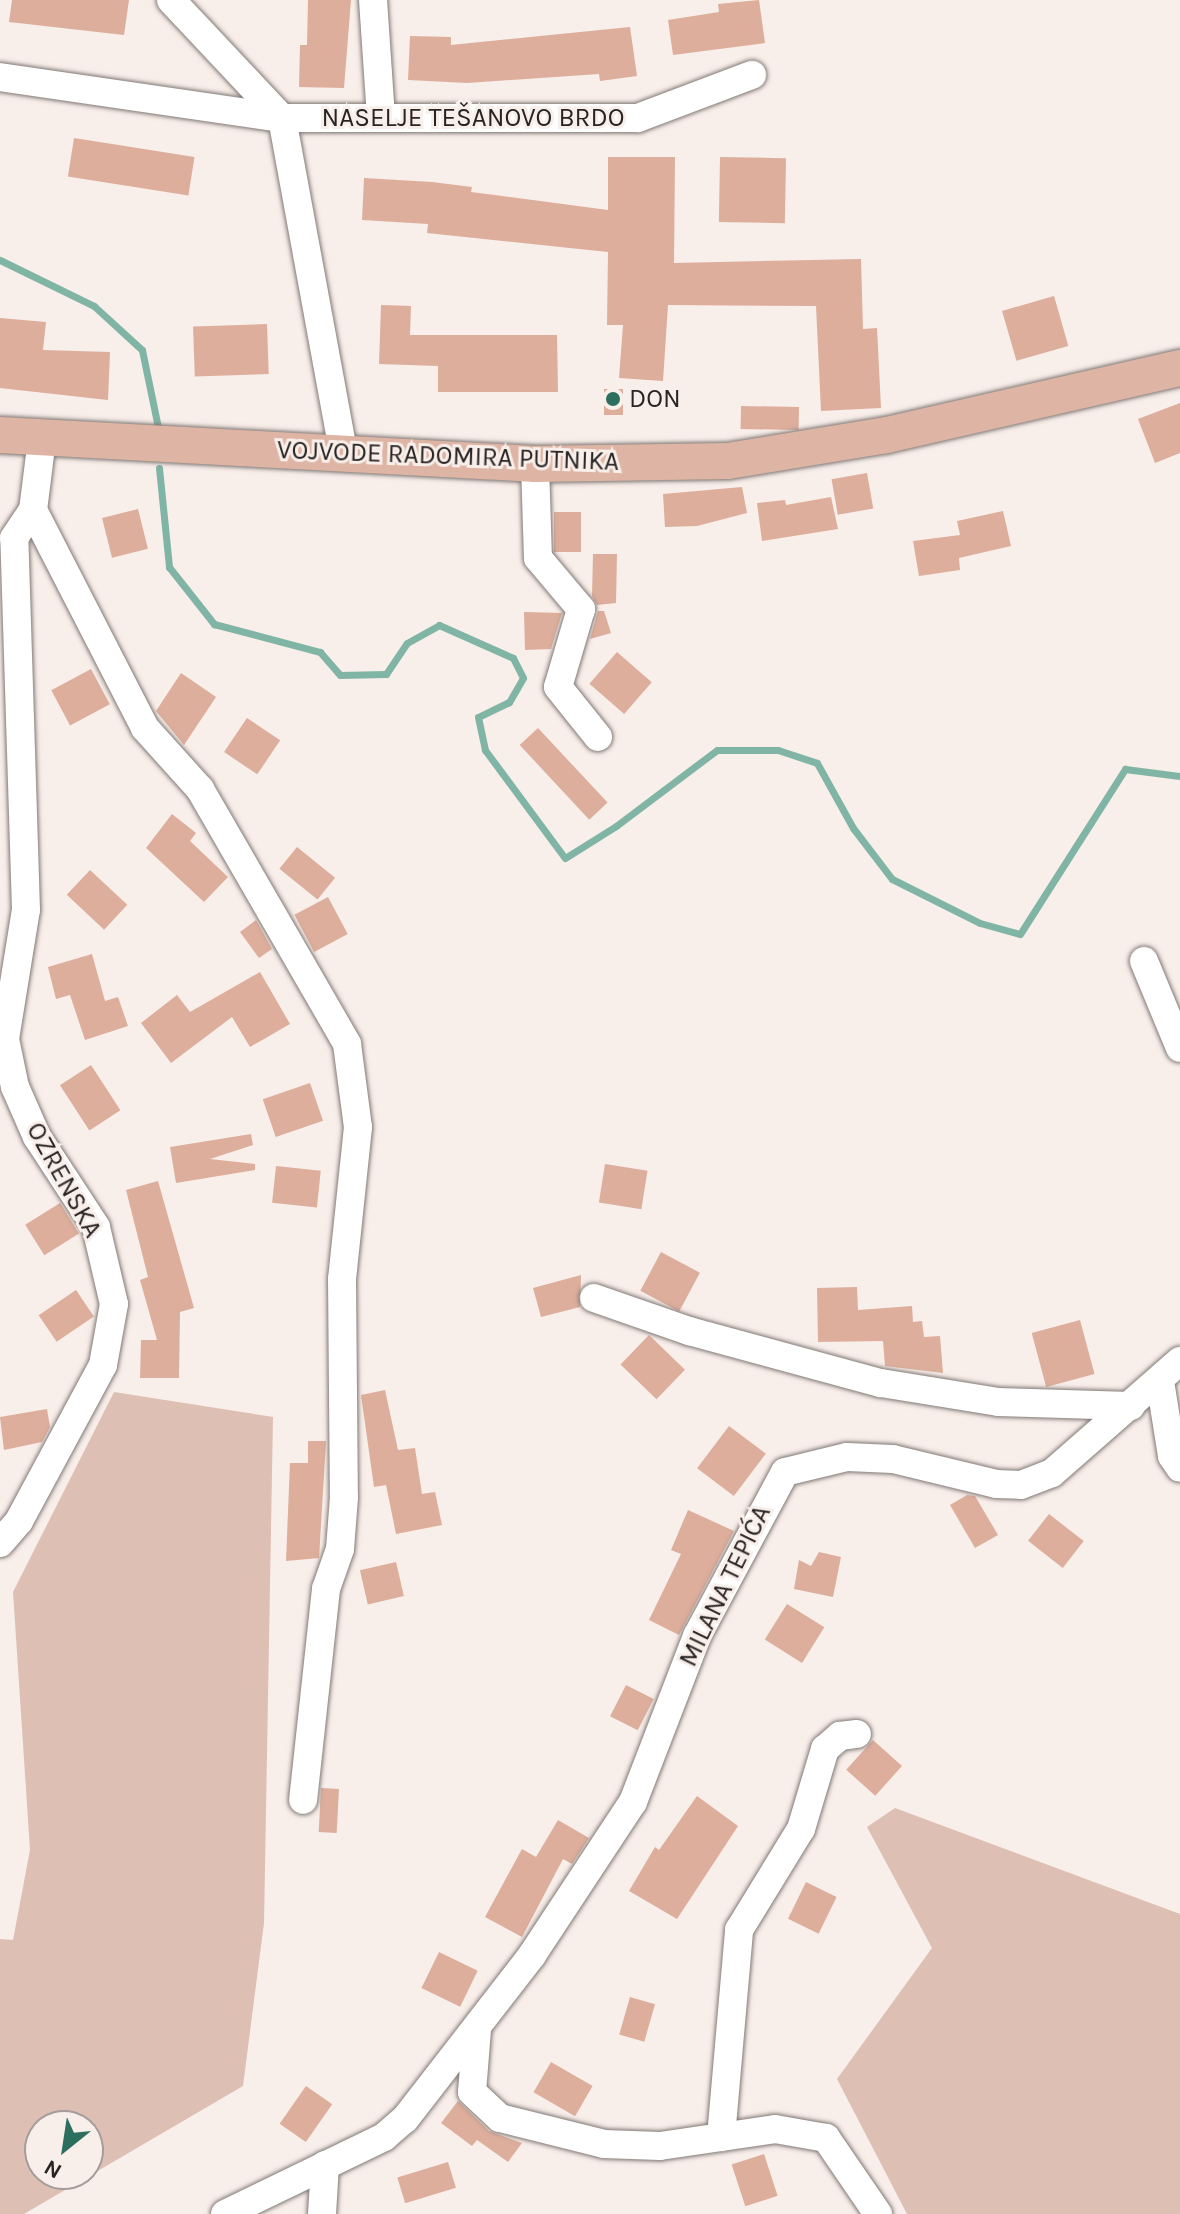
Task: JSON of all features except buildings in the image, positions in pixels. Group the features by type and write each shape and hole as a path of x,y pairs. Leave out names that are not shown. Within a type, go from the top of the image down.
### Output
{"main road":[{"name":"VOJVODE RADOMIRA PUTNIKA","path":"0,435 535,464 728,461 887,435 1180,368"}],"street":[{"path":"171,0 282,118"},
{"path":"373,0 381,118"},
{"name":"NASELJE TEŠANOVO BRDO","path":"0,77 282,118 638,118 752,75"},
{"name":"NASELJE TEŠANOVO BRDO","path":"282,118 343,452"},
{"path":"42,439 33,510 145,728 200,789 347,1044 358,1127 342,1279 344,1497 340,1549 326,1589 303,1800"},
{"path":"535,464 538,558 581,609 558,687 598,737"},
{"name":"OZRENSKA","path":"0,1543 42,1481 103,1365 114,1304 96,1227 37,1137 15,1087 5,1039 26,910 14,538 33,510"},
{"path":"1144,961 1180,1048"},
{"path":"594,1298 689,1331 881,1383 998,1402 1131,1406"},
{"path":"1170,1371 1172,1456 1180,1468"},
{"name":"MILANA TEPIĆA","path":"225,2214 384,2137 405,2119 478,2026 595,1865 633,1802 697,1636 785,1472 847,1457 893,1459 996,1484 1021,1485 1052,1473 1170,1371"},
{"path":"721,2137 739,1930 801,1829 825,1749 840,1736 857,1734"},
{"path":"478,2026 472,2092 500,2118 604,2144 660,2146 775,2129 826,2138 878,2214"},
{"path":"322,2214 325,2165"}],"shaded area":[{"path":"114,1392 273,1417 264,1923 243,2086 104,2167 104,2110 24,2110 24,2190 65,2190 24,2214 0,2214 0,1939 13,1940 30,1850 13,1592"},
{"path":"895,1808 1180,1914 1180,2214 907,2214 837,2079 932,1948 867,1827"}],"waterway":[{"path":"0,260 94,306 142,350 158,427"},
{"path":"159,468 169,567 214,624 320,652 340,675 386,674 407,643 439,625 513,658 523,678 509,702 478,717 485,750 565,858 616,826 717,750 778,750 817,763 853,828 892,879 980,923 1020,934 1125,769 1180,776"}],"place":[{"name":"DON","path":"613,399"}]}
